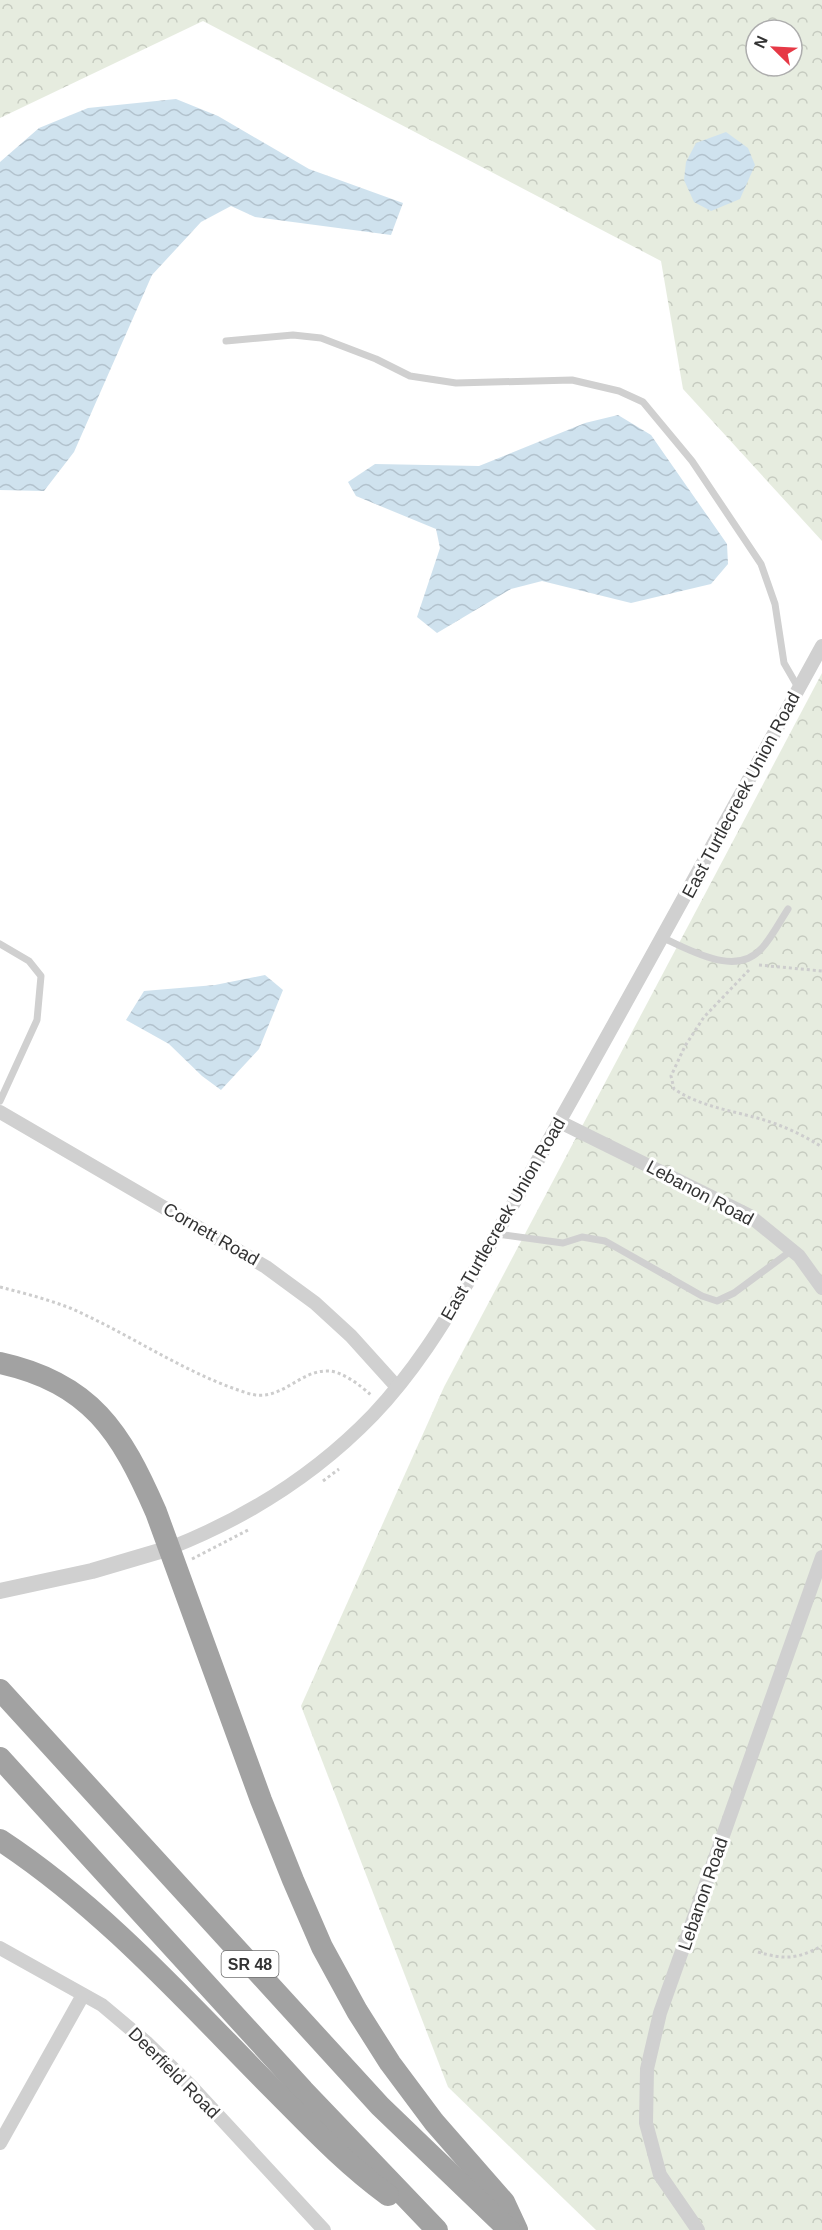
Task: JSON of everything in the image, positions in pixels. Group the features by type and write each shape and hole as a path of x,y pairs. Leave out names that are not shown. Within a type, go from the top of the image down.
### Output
{"highway":[{"path":"0,1364 30,1371 74,1393 110,1426 137,1467 261,1800 322,1947 357,2011 390,2063 434,2122 504,2202 517,2230"},
{"name":"SR 48","path":"0,1690 380,2106 509,2230"},
{"name":"SR 48","path":"0,1758 295,2081 436,2230"},
{"path":"0,1840 56,1879 103,1919 359,2174 436,2230"}],"street":[{"name":"East Turtlecreek Union Road","path":"0,1591 172,1556 293,1484 341,1446 397,1387 443,1325 497,1234 663,938 822,646"},
{"name":"Cornett Road","path":"0,1112 266,1267 323,1309 397,1387"},
{"name":"Lebanon Road","path":"560,1122 750,1216 799,1256 822,1288"},
{"name":"Lebanon Road","path":"698,2230 660,2175 646,2123 647,2069 660,2013 822,1557"},
{"name":"Deerfield Road","path":"0,1948 102,2006 146,2042 190,2085 324,2230"},
{"path":"0,2143 83,1995"}],"lane":[{"path":"226,341 293,335 321,338 376,359 410,376 456,383 572,380 619,391 644,402 692,461 761,564 775,604 784,663 799,689"},
{"path":"663,938 699,954 721,961 736,962 749,958 762,949 788,909"},
{"path":"0,944 29,961 41,976 37,1020 0,1101"},
{"path":"497,1234 563,1243 582,1237 605,1241 702,1296 717,1301 734,1293 792,1250"}],"path":[{"path":"822,971 755,964 704,1017 685,1046 671,1076 674,1089 692,1101 776,1124 807,1137 822,1147"},
{"path":"0,1287 71,1309 198,1372 249,1394 277,1393 305,1377 328,1371 339,1374 382,1404"},
{"path":"316,1486 342,1466"},
{"path":"172,1556 196,1558 258,1523"},
{"path":"758,1952 777,1958 802,1956 822,1946"}],"green space":[{"path":"0,0 822,0 822,541 683,389 661,261 203,21 0,118"},
{"path":"822,673 822,2230 596,2230 448,2087 301,1706 444,1387"}],"water":[{"path":"176,99 218,116 309,169 403,203 391,235 255,217 231,206 201,222 152,275 74,452 44,491 0,490 0,162 39,128 88,108"},
{"path":"726,132 748,148 755,165 740,199 711,211 694,202 684,180 686,162 696,143"},
{"path":"618,415 651,435 727,544 728,564 711,584 631,603 542,581 511,589 437,633 417,617 440,548 436,529 356,496 348,482 375,464 479,466 585,423"},
{"path":"265,975 283,990 259,1049 221,1090 202,1076 169,1044 126,1020 144,991 215,985"}]}
